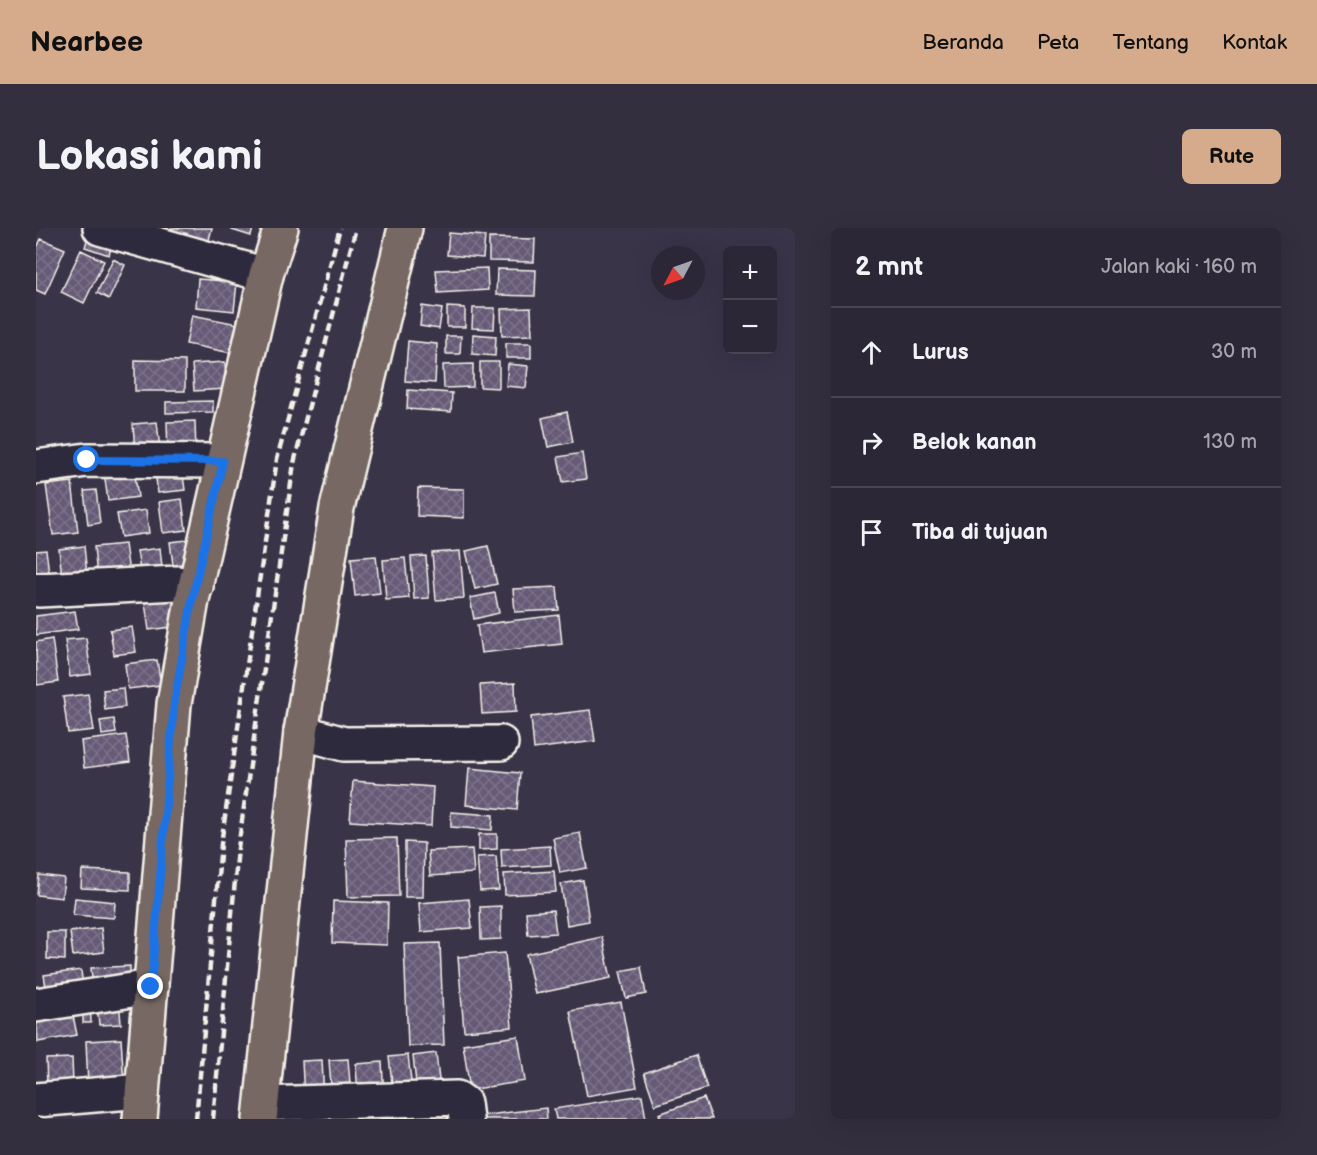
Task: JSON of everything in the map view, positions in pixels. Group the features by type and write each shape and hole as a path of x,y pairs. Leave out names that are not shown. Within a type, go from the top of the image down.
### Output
{"main road":[{"path":"141,1106 174,704 223,461 266,275 281,228"},
{"path":"261,1112 301,732 338,508 405,228"}],"street":[{"path":"100,228 266,275"},
{"path":"36,467 87,460 223,461"},
{"path":"39,590 177,583 196,586"},
{"path":"301,732 344,744 501,743"},
{"path":"36,1005 151,987"},
{"path":"36,1100 130,1092 141,1106"},
{"path":"261,1112 449,1097 457,1098 464,1104 466,1119"}],"building":[{"path":"171,228 212,228 209,240 170,231"},
{"path":"233,228 253,228 251,236 232,230"},
{"path":"90,230 114,238 109,255 85,247"},
{"path":"449,233 485,236 483,258 447,255"},
{"path":"489,238 535,239 534,262 489,261"},
{"path":"41,239 65,249 45,294 36,290 36,250"},
{"path":"81,250 104,261 84,303 61,292"},
{"path":"113,259 125,265 109,299 97,293"},
{"path":"487,268 488,290 438,293 436,270"},
{"path":"497,269 536,270 535,296 496,295"},
{"path":"198,279 237,282 234,311 196,307"},
{"path":"422,306 442,309 439,329 420,326"},
{"path":"447,307 465,308 465,327 447,327"},
{"path":"473,308 495,308 494,329 472,328"},
{"path":"531,308 532,335 502,336 501,309"},
{"path":"192,315 243,325 237,354 186,344"},
{"path":"473,334 496,336 495,356 472,354"},
{"path":"446,336 461,336 460,354 446,354"},
{"path":"408,341 437,344 435,383 405,381"},
{"path":"506,343 531,343 531,358 506,358"},
{"path":"135,360 185,361 185,391 135,391"},
{"path":"225,362 226,389 194,391 192,364"},
{"path":"480,362 499,362 499,388 480,387"},
{"path":"473,364 473,387 444,388 443,365"},
{"path":"508,364 528,366 526,388 506,386"},
{"path":"408,390 452,393 451,412 407,409"},
{"path":"213,401 213,412 166,413 166,402"},
{"path":"567,412 573,442 548,447 542,418"},
{"path":"195,421 196,453 168,454 167,422"},
{"path":"157,422 160,449 135,451 133,424"},
{"path":"582,453 586,479 563,482 558,457"},
{"path":"181,461 185,490 158,493 154,465"},
{"path":"134,468 138,497 108,501 104,472"},
{"path":"72,482 78,532 53,535 46,485"},
{"path":"418,488 464,489 464,518 417,516"},
{"path":"96,490 100,523 88,525 84,491"},
{"path":"182,499 186,530 163,533 159,502"},
{"path":"146,510 149,533 121,537 117,514"},
{"path":"187,540 190,563 173,565 170,542"},
{"path":"125,544 129,573 97,576 94,547"},
{"path":"84,546 87,575 62,578 59,549"},
{"path":"488,546 497,584 475,589 466,551"},
{"path":"160,548 162,567 140,570 137,551"},
{"path":"46,550 50,580 36,582 36,551"},
{"path":"460,551 464,598 436,600 432,553"},
{"path":"376,556 380,593 355,596 351,558"},
{"path":"426,556 429,598 414,599 411,557"},
{"path":"405,558 409,598 386,600 383,560"},
{"path":"557,587 559,610 515,612 513,589"},
{"path":"175,592 180,626 149,630 144,596"},
{"path":"495,593 499,613 474,619 470,598"},
{"path":"75,611 78,629 36,635 36,616"},
{"path":"559,615 562,644 481,653 477,625"},
{"path":"132,627 136,652 114,655 110,630"},
{"path":"86,638 91,674 70,677 65,640"},
{"path":"52,639 58,682 37,685 36,642"},
{"path":"157,660 161,685 128,689 125,664"},
{"path":"515,683 516,712 482,714 480,685"},
{"path":"123,688 125,707 105,710 103,690"},
{"path":"88,694 94,730 68,733 63,697"},
{"path":"590,710 595,741 534,749 531,717"},
{"path":"114,719 116,733 102,735 100,721"},
{"path":"126,735 130,762 84,768 81,741"},
{"path":"469,768 520,773 517,810 466,805"},
{"path":"353,781 433,787 431,826 350,821"},
{"path":"451,812 493,815 492,830 451,827"},
{"path":"580,833 587,868 560,873 553,838"},
{"path":"479,834 497,834 497,849 479,850"},
{"path":"397,838 399,896 348,897 346,839"},
{"path":"405,842 424,843 423,897 405,897"},
{"path":"550,846 551,865 502,868 501,849"},
{"path":"472,849 474,873 430,876 428,851"},
{"path":"496,856 499,890 480,891 477,857"},
{"path":"82,870 130,872 130,890 81,888"},
{"path":"554,871 556,892 505,895 504,874"},
{"path":"39,875 64,878 62,898 37,895"},
{"path":"583,880 589,921 567,925 561,884"},
{"path":"75,898 115,902 114,918 73,915"},
{"path":"469,899 472,928 421,932 419,903"},
{"path":"333,901 388,903 387,945 332,943"},
{"path":"501,906 501,939 481,940 480,907"},
{"path":"553,910 556,933 528,935 526,912"},
{"path":"101,928 104,952 73,956 70,932"},
{"path":"47,932 65,932 65,960 47,959"},
{"path":"602,937 611,978 535,994 526,954"},
{"path":"440,943 444,1045 408,1046 404,944"},
{"path":"505,953 512,1027 464,1031 458,957"},
{"path":"130,966 131,987 93,990 91,968"},
{"path":"641,967 646,994 626,998 620,971"},
{"path":"81,970 83,988 47,993 44,975"},
{"path":"119,999 121,1024 99,1025 97,1000"},
{"path":"90,1001 91,1023 83,1023 83,1002"},
{"path":"621,1002 637,1087 587,1096 570,1011"},
{"path":"71,1006 77,1035 38,1042 36,1012"},
{"path":"518,1036 525,1081 470,1090 463,1044"},
{"path":"121,1039 124,1084 88,1086 86,1041"},
{"path":"436,1053 440,1089 417,1092 413,1056"},
{"path":"408,1055 412,1090 393,1092 389,1057"},
{"path":"696,1055 707,1088 655,1105 644,1073"},
{"path":"72,1058 73,1085 47,1086 46,1059"},
{"path":"348,1059 351,1096 332,1098 329,1060"},
{"path":"322,1060 324,1098 304,1099 302,1061"},
{"path":"382,1062 384,1096 358,1098 356,1064"},
{"path":"642,1095 646,1119 556,1119 554,1109"},
{"path":"704,1098 712,1119 661,1119 659,1114"},
{"path":"448,1107 448,1119 357,1119 357,1111"},
{"path":"546,1108 547,1119 470,1119 470,1117"}],"railway":[{"path":"196,1119 221,844 277,459 340,228"},
{"path":"213,1119 238,848 294,463 356,228"}],"route":[{"path":"87,460 223,461 192,600 174,704 160,853 151,987"}]}
